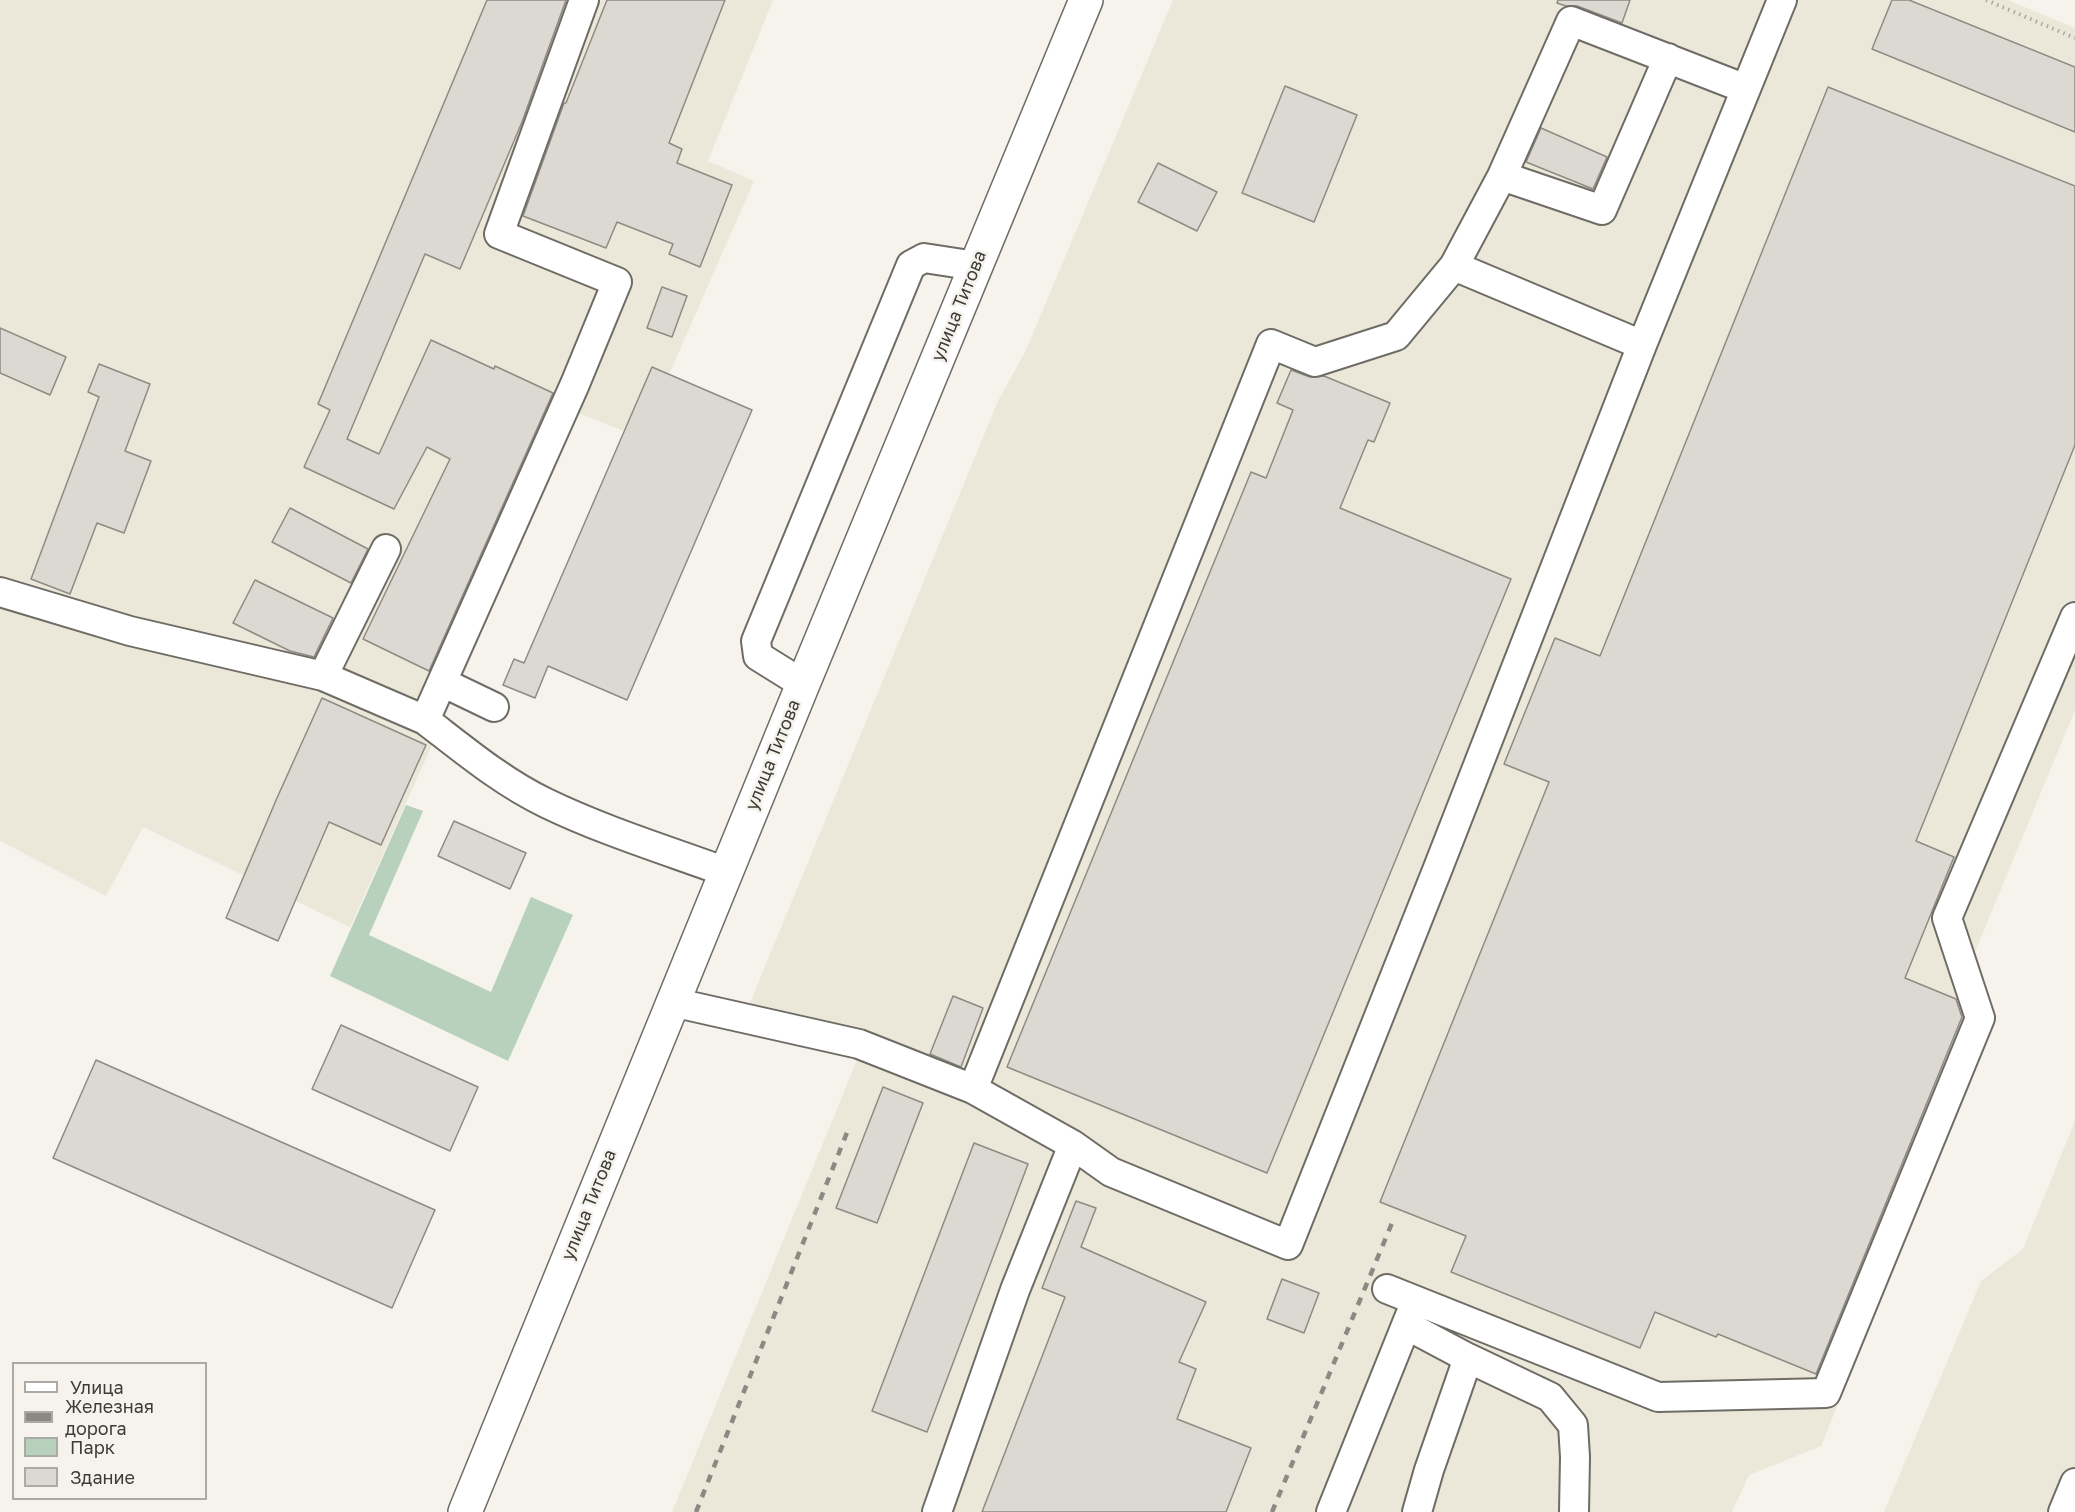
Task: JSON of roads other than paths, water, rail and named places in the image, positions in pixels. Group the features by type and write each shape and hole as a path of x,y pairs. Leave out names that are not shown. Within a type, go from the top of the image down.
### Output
{"main road":[{"name":"улица Титова","path":"465,1512 802,684 1086,0"}],"lane":[{"path":"425,720 575,384 617,282 499,234 584,0"},
{"path":"672,1002 859,1044 973,1089 1074,1145 1111,1172 1288,1245 1642,345 1782,0"},
{"path":"973,1089 1271,344 1315,362 1396,336 1454,266 1502,176 1571,21 1746,89"},
{"path":"1502,176 1602,210 1668,58"},
{"path":"802,684 758,656 756,641 911,265 924,258 976,266"},
{"path":"1454,266 1642,345"},
{"path":"323,676 386,549"},
{"path":"0,592 130,631 323,676 425,720 487,767 544,802 615,832 726,872"},
{"path":"1411,1312 1658,1397 1826,1393 1980,1018 1947,918 2075,617"},
{"path":"442,682 494,707"},
{"path":"937,1512 1016,1290 1074,1145"},
{"path":"1387,1289 1411,1312 1468,1358 1550,1397 1573,1425 1574,1512"},
{"path":"1331,1512 1411,1312"},
{"path":"1417,1512 1429,1470 1468,1358"},
{"path":"2063,1512 2075,1484"}],"railway":[{"path":"696,1512 848,1130"},
{"path":"1272,1512 1392,1223"}]}
